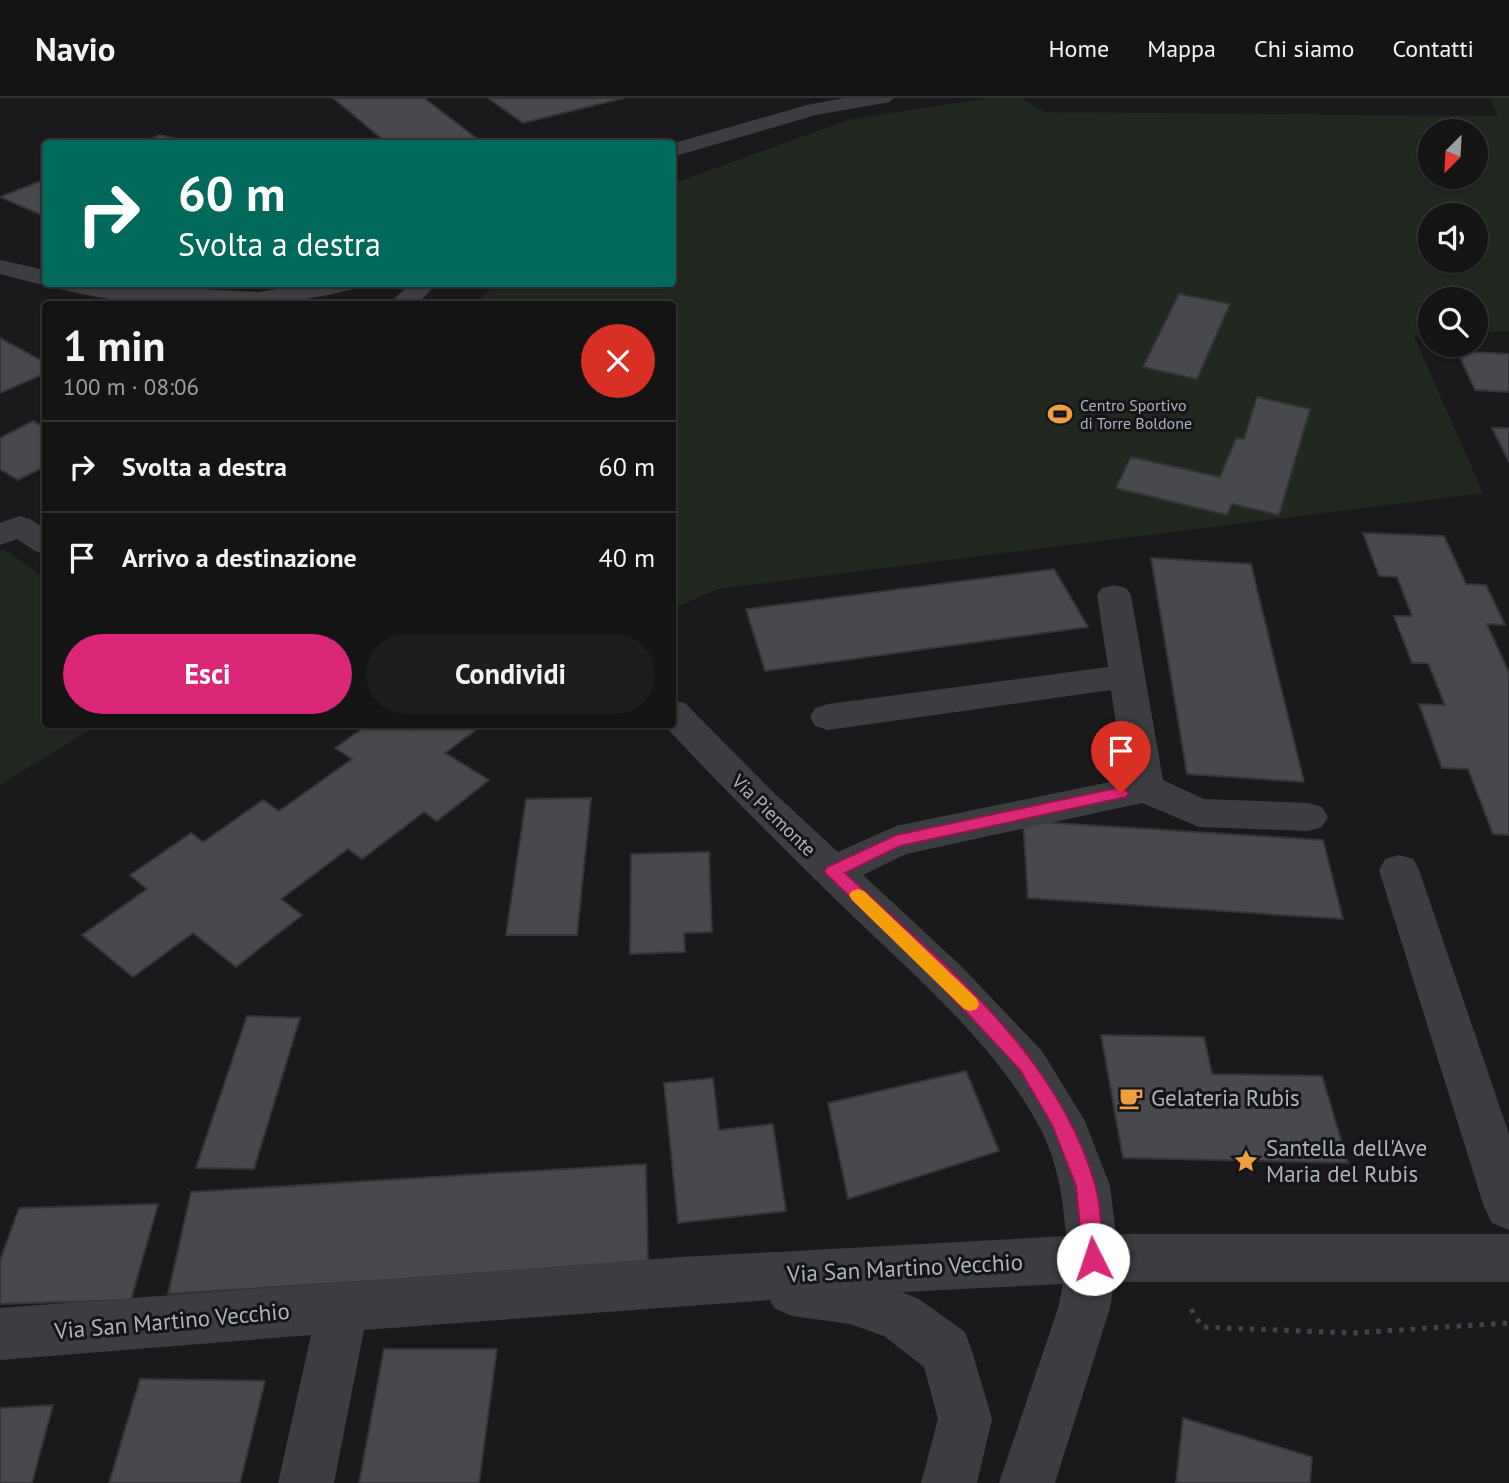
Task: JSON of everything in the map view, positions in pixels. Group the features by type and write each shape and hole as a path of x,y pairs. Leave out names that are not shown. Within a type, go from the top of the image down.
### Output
{"street":[{"path":"676,149 814,109 883,98"},
{"path":"0,267 36,275"},
{"path":"0,283 36,275"},
{"path":"78,287 113,298 221,301"},
{"path":"405,301 421,287"},
{"path":"265,301 341,291"},
{"path":"0,535 19,526 42,541"},
{"path":"1114,595 1145,788"},
{"path":"828,717 1127,676"},
{"name":"Via Piemonte","path":"676,716 759,802 946,978 1026,1065 1061,1121 1086,1186 1093,1259 1084,1308 1027,1483"},
{"path":"832,872 896,841 1145,788 1199,813 1308,817"},
{"path":"1399,870 1509,1207"},
{"name":"Via San Martino Vecchio","path":"0,1334 704,1278 1093,1259 1509,1258"},
{"path":"704,1278 850,1299 901,1317 946,1351 965,1419 949,1483"},
{"path":"306,1483 343,1307"}],"shaded area":[{"name":"Centro Sportivo di Torre Boldone","path":"989,98 1021,98 1045,112 1497,116 1490,98 1509,98 1509,331 1488,332 1488,287 1418,287 1418,336 1414,336 1418,345 1418,357 1423,357 1483,493 718,589 676,607 676,301 477,301 494,287 676,287 676,183 851,119"},
{"path":"4,549 42,576 42,728 93,728 0,785 0,551"}],"building":[{"path":"333,98 424,98 479,140 383,140"},
{"path":"488,98 624,98 523,123"},
{"path":"160,135 180,140 148,140"},
{"path":"42,181 42,215 0,197"},
{"path":"1179,294 1230,304 1197,379 1143,367"},
{"path":"0,338 42,361 42,375 0,393"},
{"path":"1488,353 1509,354 1509,392 1475,390 1460,357 1488,357"},
{"path":"1257,397 1310,409 1279,515 1232,504 1227,515 1116,488 1131,457 1220,477 1236,438 1244,439"},
{"path":"33,421 42,426 42,468 18,480 0,469 0,438"},
{"path":"1492,428 1509,428 1509,462"},
{"path":"1363,533 1444,536 1466,584 1486,585 1505,625 1487,624 1509,673 1509,835 1493,834 1468,769 1442,768 1419,704 1445,705 1428,663 1412,663 1394,616 1412,616 1397,577 1379,576"},
{"path":"1151,558 1251,564 1304,782 1187,774"},
{"path":"1054,569 1088,627 765,671 746,609"},
{"path":"363,728 479,728 445,753 489,780 437,821 424,812 362,859 348,849 281,899 302,915 236,967 193,933 133,977 82,935 147,889 130,875 191,833 203,842 263,800 279,811 352,759 335,748"},
{"path":"591,798 577,935 506,935 526,799"},
{"path":"1023,821 1323,840 1343,919 1028,898"},
{"path":"709,852 712,932 684,933 685,952 630,954 631,854"},
{"path":"247,1016 300,1018 254,1169 196,1168"},
{"path":"1101,1035 1204,1037 1212,1074 1322,1076 1348,1163 1123,1158"},
{"path":"966,1071 999,1151 848,1199 828,1103"},
{"path":"713,1078 719,1130 773,1124 786,1211 678,1223 664,1083"},
{"path":"646,1164 648,1264 168,1294 191,1192"},
{"path":"158,1204 131,1300 0,1304 0,1261 19,1208"},
{"path":"384,1349 497,1349 479,1483 359,1483"},
{"path":"140,1379 265,1381 240,1483 109,1483"},
{"path":"53,1405 32,1483 0,1483 0,1408"},
{"path":"1183,1418 1312,1457 1310,1483 1176,1483"}],"slow traffic":[{"path":"858,895 970,1004"}],"place":[{"name":"Centro Sportivo di Torre Boldone","path":"1060,414"},
{"name":"Gelateria Rubis","path":"1131,1098"},
{"name":"Santella dell'Ave Maria del Rubis","path":"1246,1161"}],"route":[{"path":"1093,1259 1086,1186 1061,1121 1026,1065 946,978 832,872 896,841 1121,793"}]}
